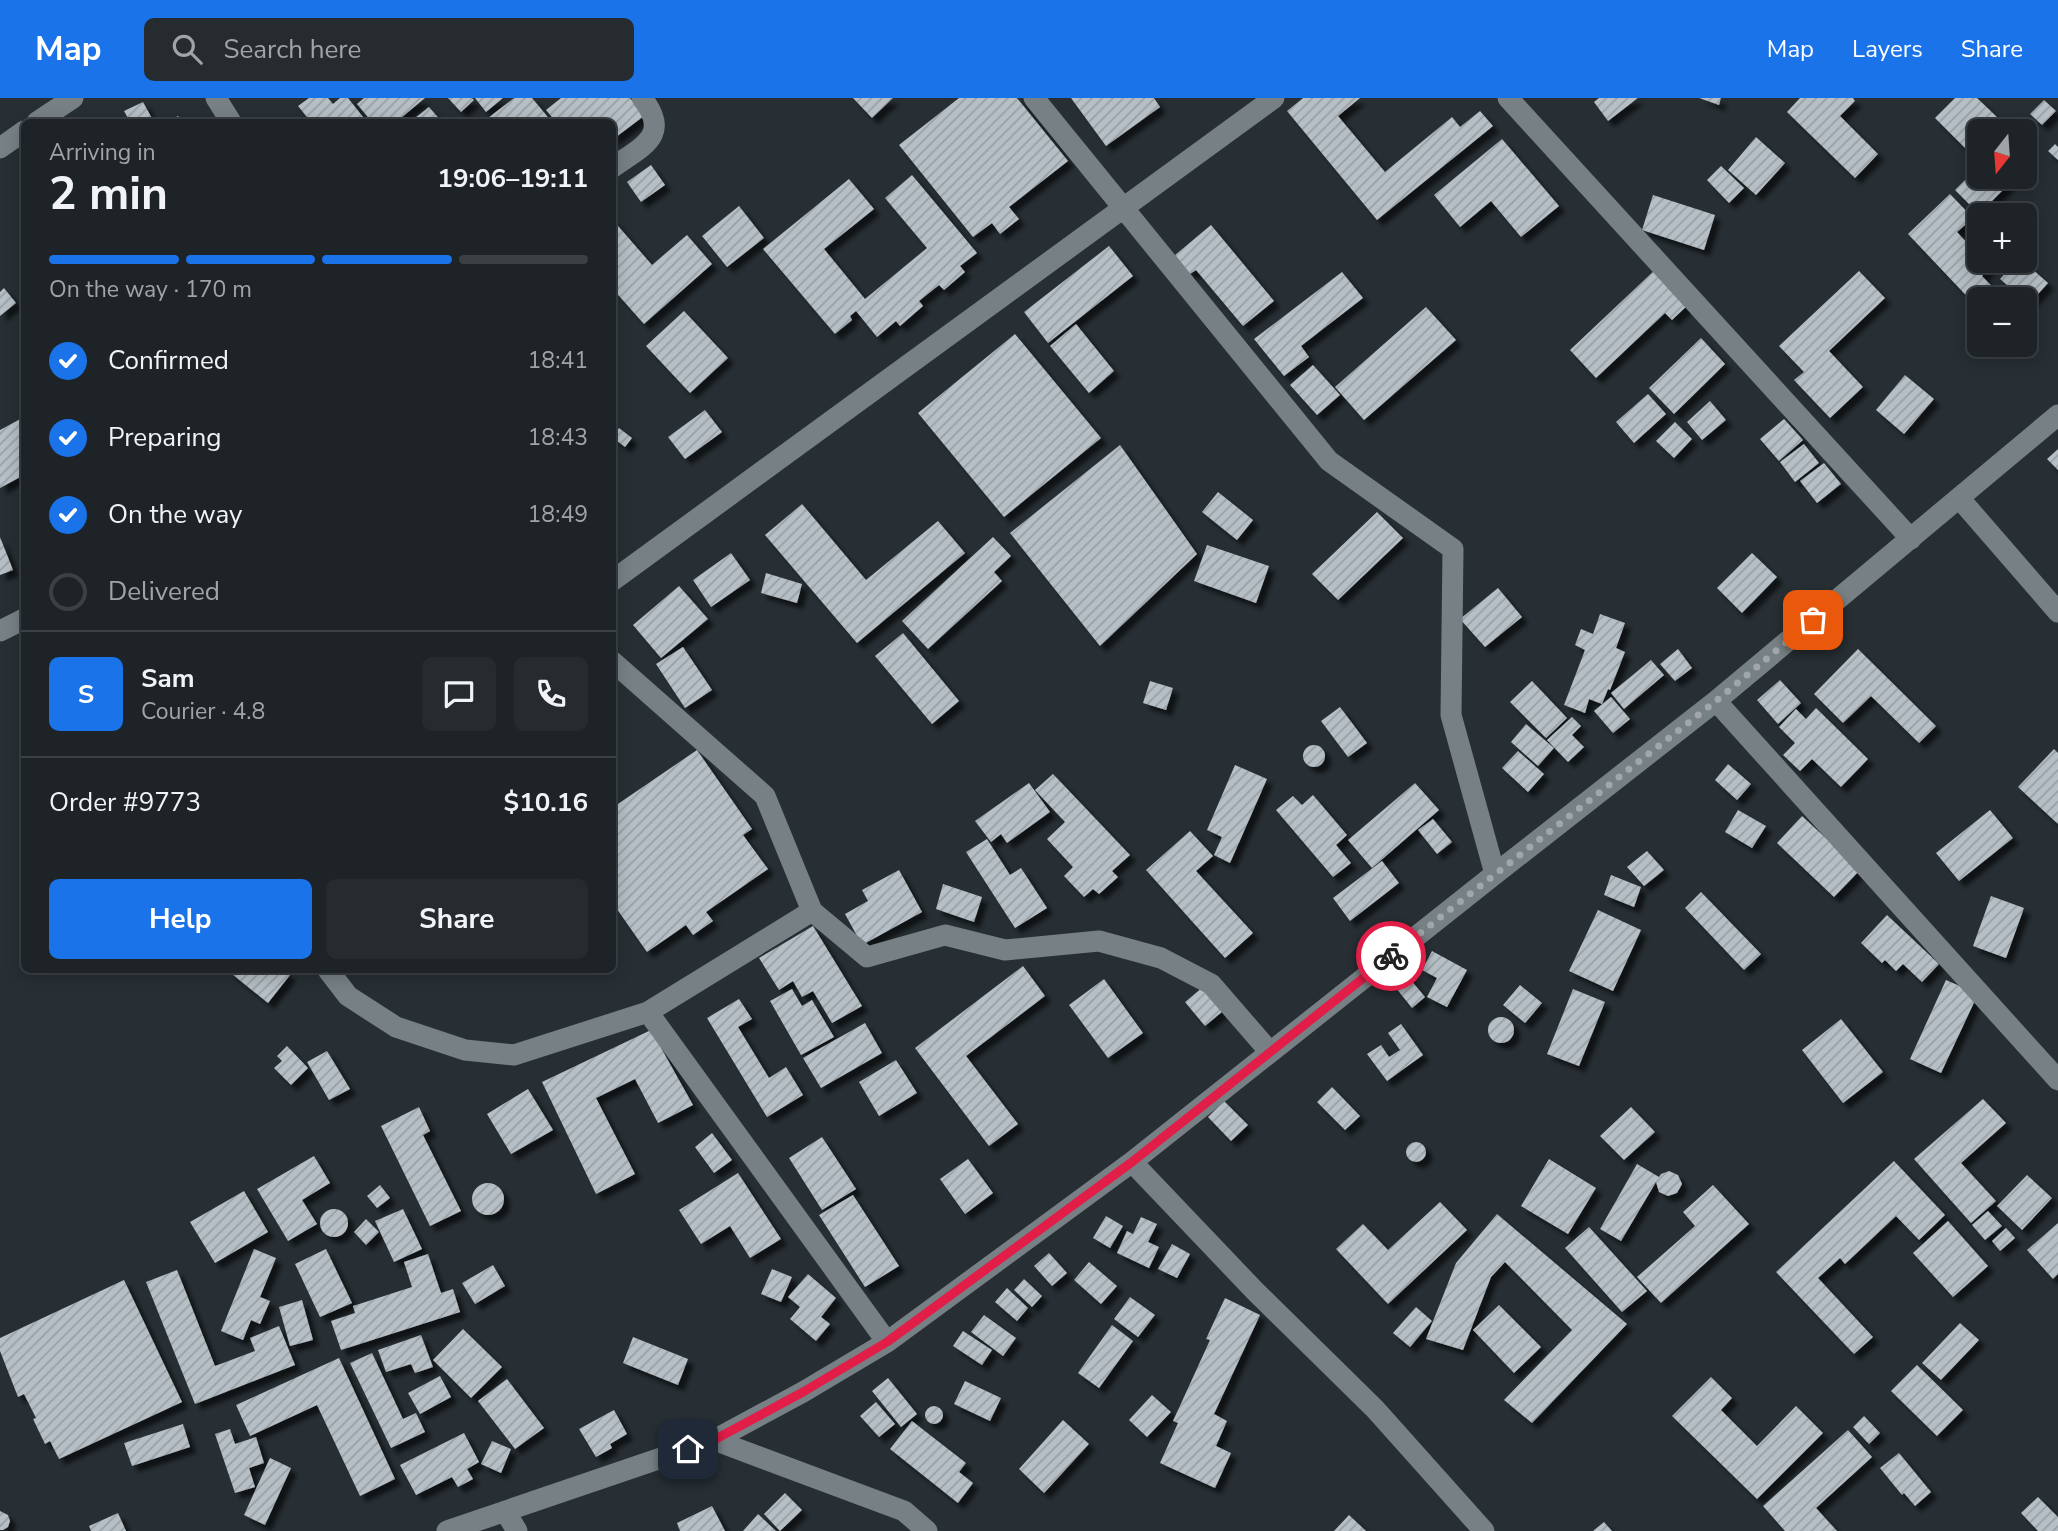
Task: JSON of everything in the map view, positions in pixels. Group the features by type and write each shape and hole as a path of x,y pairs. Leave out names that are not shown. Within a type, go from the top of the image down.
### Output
{"street":[{"path":"42,119 73,98"},
{"path":"216,98 229,119"},
{"path":"616,164 648,142 655,127 654,114 642,98"},
{"path":"1034,98 1329,461 1453,549 1451,715 1495,874"},
{"path":"616,578 1273,98"},
{"path":"1508,98 1911,539"},
{"path":"0,148 21,133"},
{"path":"447,1531 714,1440 803,1392 887,1342 1132,1162 1716,701 2058,415"},
{"path":"1960,499 2058,612"},
{"path":"0,631 21,620"},
{"path":"616,665 765,796 812,911 867,957 945,935 1005,950 1098,941 1161,958 1211,984 1270,1052"},
{"path":"1716,701 2058,1080"},
{"path":"330,973 348,996 396,1027 466,1050 514,1055 648,1012 812,911"},
{"path":"648,1012 887,1342"},
{"path":"1132,1162 1254,1290 1375,1409 1485,1531"},
{"path":"714,1440 904,1511 927,1531"},
{"path":"505,1511 517,1531"}],"building":[{"path":"309,98 328,98 333,104 340,98 348,98 365,119 309,119 298,106"},
{"path":"364,98 425,98 400,119 370,119 357,104"},
{"path":"448,98 472,98 474,100 461,112"},
{"path":"475,98 503,98 486,112"},
{"path":"514,98 532,98 550,119 487,119"},
{"path":"561,98 630,98 644,116 616,137 616,119 554,119 546,110"},
{"path":"853,98 893,98 872,118"},
{"path":"959,98 1017,98 1068,161 1009,207 1019,219 1000,234 992,223 973,237 899,145"},
{"path":"1071,98 1154,98 1160,107 1106,146"},
{"path":"1303,98 1360,98 1338,116 1385,172 1452,117 1460,127 1480,111 1493,126 1377,220 1287,111"},
{"path":"1599,98 1638,98 1608,121 1594,102"},
{"path":"1699,98 1721,98 1719,105"},
{"path":"1800,98 1853,98 1855,101 1840,116 1878,154 1855,178 1787,112"},
{"path":"1955,98 1977,98 1997,117 1967,119 1966,149 1935,118"},
{"path":"2044,100 2056,111 2042,125 2030,114"},
{"path":"143,102 152,119 128,119 124,111"},
{"path":"429,107 439,119 414,119"},
{"path":"1756,137 1785,163 1756,195 1728,170"},
{"path":"1502,139 1559,206 1521,237 1491,201 1460,227 1434,195"},
{"path":"2055,144 2058,147 2058,160 2048,151"},
{"path":"651,165 665,185 641,202 627,182"},
{"path":"1721,166 1744,188 1729,203 1707,180"},
{"path":"912,175 977,253 960,266 965,272 944,290 939,285 919,301 923,306 900,326 896,321 877,337 856,311 850,316 852,320 835,334 763,249 849,179 874,209 824,249 865,299 927,248 885,198"},
{"path":"1967,178 1967,189 2004,189 1990,203 1968,203 1955,190"},
{"path":"1950,194 1967,212 1967,223 1957,232 1967,243 1967,273 1985,273 1982,276 1993,287 1967,287 1967,296 1908,234"},
{"path":"1653,195 1715,215 1704,250 1642,230"},
{"path":"739,206 764,238 727,267 702,236"},
{"path":"616,224 652,265 687,235 712,264 644,324 616,292"},
{"path":"1211,225 1274,301 1243,326 1196,270 1190,274 1175,255"},
{"path":"1109,246 1133,276 1048,343 1024,312"},
{"path":"1658,267 1692,301 1672,320 1665,313 1596,378 1570,350"},
{"path":"1859,271 1885,298 1829,351 1863,387 1830,418 1794,380 1804,372 1779,346"},
{"path":"1342,272 1363,298 1301,346 1309,357 1284,376 1254,339"},
{"path":"2006,273 2037,273 2048,283 2037,295 2037,287 2009,287 2000,279"},
{"path":"4,288 16,303 0,316 0,292"},
{"path":"1426,307 1456,340 1364,420 1335,387"},
{"path":"684,311 728,358 690,393 646,346"},
{"path":"1076,324 1114,371 1089,393 1050,346"},
{"path":"1015,334 1101,438 1004,517 918,413"},
{"path":"1701,338 1725,364 1674,414 1649,388"},
{"path":"1313,365 1340,395 1317,415 1290,385"},
{"path":"1905,375 1934,399 1904,434 1876,410"},
{"path":"1648,394 1666,414 1634,443 1616,422"},
{"path":"1710,401 1726,420 1702,440 1687,422"},
{"path":"705,410 722,432 685,459 668,437"},
{"path":"21,419 21,477 0,488 0,430"},
{"path":"1784,419 1803,440 1779,461 1760,439"},
{"path":"1675,422 1692,439 1674,458 1656,441"},
{"path":"619,428 632,438 625,447 616,440"},
{"path":"1804,444 1819,463 1795,482 1780,462"},
{"path":"1120,445 1197,554 1100,646 1010,533"},
{"path":"2058,449 2058,470 2047,459"},
{"path":"1824,463 1841,484 1817,503 1800,481"},
{"path":"1218,492 1253,520 1237,540 1202,512"},
{"path":"802,504 866,580 938,521 965,553 857,643 765,535"},
{"path":"1377,512 1403,538 1338,600 1312,574"},
{"path":"0,537 13,570 0,575"},
{"path":"993,537 1011,556 994,572 1002,581 928,649 902,621"},
{"path":"1207,545 1269,566 1256,603 1194,581"},
{"path":"731,553 750,580 711,607 693,580"},
{"path":"1752,553 1777,577 1742,613 1717,588"},
{"path":"766,573 802,584 797,603 761,593"},
{"path":"679,586 708,619 661,658 633,625"},
{"path":"1498,588 1522,617 1485,647 1460,619"},
{"path":"1600,614 1625,623 1616,648 1625,652 1602,704 1589,699 1585,713 1564,705 1585,650 1575,645 1581,629 1593,634"},
{"path":"903,633 959,701 932,724 875,656"},
{"path":"683,647 712,690 685,708 656,664"},
{"path":"1678,649 1692,668 1675,681 1660,664"},
{"path":"1858,649 1936,726 1919,743 1871,696 1843,723 1814,694"},
{"path":"1651,660 1664,675 1624,709 1611,693"},
{"path":"1780,680 1801,703 1778,724 1757,700"},
{"path":"1150,681 1173,688 1166,710 1143,703"},
{"path":"1532,681 1567,718 1546,738 1510,702"},
{"path":"1611,697 1630,719 1613,733 1594,711"},
{"path":"1340,707 1367,743 1348,757 1321,721"},
{"path":"1816,708 1868,759 1841,787 1812,759 1800,771 1783,755 1795,743 1779,727 1796,709 1806,719"},
{"path":"1572,717 1581,726 1572,735 1584,747 1568,762 1547,740"},
{"path":"1526,724 1554,748 1538,766 1511,742"},
{"path":"1314,745 1322,748 1325,756 1322,764 1314,767 1306,764 1303,756 1306,748"},
{"path":"2054,749 2058,753 2058,824 2018,787"},
{"path":"697,750 752,829 743,835 768,869 706,912 713,921 693,935 686,925 647,952 616,908 616,805"},
{"path":"1518,751 1544,774 1528,792 1502,768"},
{"path":"1728,764 1751,784 1737,800 1715,780"},
{"path":"1235,765 1267,779 1230,863 1214,855 1222,837 1207,830"},
{"path":"1053,774 1130,855 1112,871 1118,877 1099,894 1093,889 1084,897 1064,876 1073,867 1047,839 1065,822 1035,790"},
{"path":"1029,783 1050,812 1007,843 1001,834 991,842 975,821"},
{"path":"1415,783 1439,810 1372,868 1348,840"},
{"path":"1313,795 1347,835 1336,845 1351,863 1333,877 1276,810 1293,796 1302,805"},
{"path":"1738,810 1766,826 1752,848 1725,832"},
{"path":"1990,810 2013,838 1959,881 1936,853"},
{"path":"1802,816 1860,870 1834,897 1777,843"},
{"path":"1433,819 1452,842 1437,854 1418,830"},
{"path":"1190,831 1213,856 1196,871 1253,933 1225,958 1146,870"},
{"path":"987,839 1010,875 1021,868 1047,908 1015,928 966,852"},
{"path":"1647,851 1664,870 1644,886 1627,867"},
{"path":"1382,861 1399,883 1350,921 1333,898"},
{"path":"899,870 922,912 862,945 845,914 868,901 862,890"},
{"path":"1611,875 1641,887 1634,907 1604,895"},
{"path":"943,884 982,897 974,922 936,909"},
{"path":"1701,892 1761,954 1744,970 1685,908"},
{"path":"1991,896 2024,908 2006,958 1973,946"},
{"path":"1598,910 1641,930 1613,991 1569,971"},
{"path":"1887,915 1939,964 1922,982 1903,964 1896,971 1885,960 1882,963 1861,943"},
{"path":"813,926 862,1006 832,1023 813,991 802,997 793,981 779,990 759,958"},
{"path":"1432,951 1467,970 1447,1007 1427,997 1437,978 1422,970"},
{"path":"1023,966 1045,996 966,1056 1018,1124 989,1146 915,1048"},
{"path":"231,973 290,975 268,1003"},
{"path":"1405,973 1425,997 1412,1008 1392,983"},
{"path":"1104,979 1143,1033 1108,1058 1069,1005"},
{"path":"1946,980 1978,994 1941,1073 1910,1059"},
{"path":"1520,985 1542,1003 1525,1023 1503,1005"},
{"path":"1203,987 1223,1011 1205,1026 1185,1002"},
{"path":"792,989 802,1006 812,1000 834,1037 801,1055 770,1001"},
{"path":"1573,989 1605,1002 1579,1066 1547,1054"},
{"path":"739,999 752,1019 738,1027 769,1078 786,1067 803,1095 767,1117 707,1018"},
{"path":"1501,1017 1510,1021 1514,1030 1510,1039 1501,1043 1492,1039 1488,1030 1492,1021"},
{"path":"1841,1019 1883,1072 1843,1103 1802,1050"},
{"path":"865,1023 882,1053 821,1088 803,1058"},
{"path":"1401,1024 1423,1055 1387,1081 1367,1054 1381,1045 1389,1057 1400,1050 1388,1033"},
{"path":"651,1030 693,1105 658,1123 635,1079 596,1098 635,1174 596,1194 542,1082"},
{"path":"287,1046 308,1068 291,1085 274,1068 282,1061 277,1056"},
{"path":"327,1051 350,1089 329,1100 307,1062"},
{"path":"896,1060 917,1093 879,1116 859,1082"},
{"path":"1332,1087 1360,1116 1345,1130 1317,1102"},
{"path":"528,1089 553,1130 511,1154 487,1114"},
{"path":"1983,1099 2006,1123 1961,1163 1996,1201 1971,1223 1914,1159"},
{"path":"1224,1101 1248,1125 1231,1141 1208,1117"},
{"path":"419,1107 430,1131 423,1135 461,1211 430,1226 381,1126"},
{"path":"1631,1107 1655,1132 1624,1160 1600,1136"},
{"path":"712,1133 732,1160 714,1173 695,1147"},
{"path":"822,1137 856,1189 822,1210 789,1158"},
{"path":"1412,1142 1420,1142 1426,1152 1420,1162 1412,1162 1406,1156 1406,1148"},
{"path":"314,1156 330,1183 302,1200 317,1224 288,1241 257,1189"},
{"path":"968,1159 993,1193 965,1214 940,1179"},
{"path":"1549,1159 1596,1188 1568,1234 1521,1206"},
{"path":"1894,1161 1945,1215 1919,1240 1896,1216 1845,1264 1840,1258 1818,1278 1873,1337 1854,1354 1776,1272"},
{"path":"1637,1164 1659,1177 1669,1171 1678,1175 1682,1184 1677,1193 1668,1196 1659,1192 1656,1182 1621,1241 1600,1229"},
{"path":"738,1173 781,1239 750,1258 730,1226 701,1244 679,1210"},
{"path":"2027,1175 2052,1198 2022,1230 1997,1206"},
{"path":"488,1183 499,1188 504,1199 499,1210 488,1215 477,1210 472,1199 477,1188"},
{"path":"380,1185 390,1198 377,1208 367,1196"},
{"path":"1713,1185 1749,1224 1661,1303 1637,1277 1695,1226 1683,1212"},
{"path":"244,1191 268,1232 215,1263 190,1222"},
{"path":"853,1195 899,1266 865,1287 819,1215"},
{"path":"1440,1202 1467,1230 1388,1304 1336,1249 1363,1224 1388,1250"},
{"path":"334,1209 344,1213 348,1223 344,1233 334,1237 324,1233 320,1223 324,1213"},
{"path":"403,1209 422,1249 394,1262 375,1221"},
{"path":"1988,1211 2002,1226 1985,1240 1972,1225"},
{"path":"1497,1214 1627,1324 1532,1423 1504,1400 1572,1330 1505,1262 1491,1277 1463,1350 1426,1339 1456,1263"},
{"path":"1106,1216 1123,1226 1110,1248 1093,1238"},
{"path":"1141,1217 1157,1224 1148,1242 1159,1247 1149,1268 1117,1253 1127,1231 1133,1234"},
{"path":"366,1219 379,1232 366,1245 354,1232"},
{"path":"1948,1221 1988,1266 1953,1297 1913,1253"},
{"path":"2058,1223 2058,1274 2053,1279 2027,1250"},
{"path":"1589,1227 1647,1291 1622,1312 1565,1248"},
{"path":"2006,1228 2015,1238 2000,1251 1992,1241"},
{"path":"1172,1244 1190,1254 1177,1278 1158,1269"},
{"path":"254,1249 276,1258 260,1297 270,1301 260,1324 251,1320 243,1340 221,1331"},
{"path":"326,1249 352,1303 320,1317 295,1264"},
{"path":"1049,1253 1067,1273 1052,1286 1034,1266"},
{"path":"428,1254 441,1293 453,1289 460,1312 341,1350 331,1321 355,1313 353,1306 412,1287 404,1262"},
{"path":"1089,1262 1117,1286 1101,1304 1074,1280"},
{"path":"493,1265 505,1286 475,1304 462,1283"},
{"path":"772,1269 792,1277 781,1302 761,1294"},
{"path":"177,1270 215,1366 255,1351 250,1338 279,1326 295,1365 195,1404 146,1282"},
{"path":"808,1274 836,1298 821,1317 830,1324 816,1341 790,1319 800,1307 788,1297"},
{"path":"1024,1279 1042,1296 1032,1307 1014,1290"},
{"path":"124,1280 182,1402 59,1459 50,1441 45,1444 24,1394 18,1397 0,1351 0,1338"},
{"path":"1007,1288 1028,1308 1017,1321 995,1302"},
{"path":"1130,1297 1155,1315 1138,1337 1114,1319"},
{"path":"1225,1298 1260,1315 1214,1414 1227,1421 1216,1446 1231,1453 1215,1488 1160,1463 1178,1423 1173,1421 1210,1340 1206,1339"},
{"path":"302,1300 313,1340 290,1346 279,1307"},
{"path":"1499,1305 1541,1347 1514,1373 1473,1330"},
{"path":"1416,1307 1432,1321 1410,1347 1393,1333"},
{"path":"984,1315 1016,1338 1003,1356 971,1332"},
{"path":"1960,1323 1979,1340 1941,1380 1922,1363"},
{"path":"1112,1325 1133,1341 1099,1388 1078,1373"},
{"path":"463,1329 502,1367 471,1398 433,1360"},
{"path":"963,1331 992,1350 982,1365 953,1346"},
{"path":"421,1335 433,1367 415,1373 411,1364 386,1372 378,1350"},
{"path":"633,1337 688,1359 678,1385 623,1363"},
{"path":"372,1353 403,1419 416,1413 425,1432 391,1448 350,1363"},
{"path":"339,1358 395,1479 360,1496 317,1405 250,1436 236,1405"},
{"path":"1917,1365 1963,1410 1937,1436 1891,1391"},
{"path":"440,1376 451,1397 420,1414 408,1393"},
{"path":"1711,1377 1732,1398 1721,1410 1757,1446 1796,1406 1823,1433 1757,1499 1672,1416"},
{"path":"888,1378 917,1414 901,1427 872,1391"},
{"path":"507,1379 544,1428 515,1449 478,1401"},
{"path":"965,1381 1001,1398 990,1421 954,1404"},
{"path":"1152,1395 1171,1412 1147,1437 1129,1420"},
{"path":"876,1402 895,1424 879,1437 860,1416"},
{"path":"934,1406 940,1409 943,1415 940,1421 934,1424 928,1421 925,1415 928,1409"},
{"path":"614,1410 627,1434 610,1444 612,1448 596,1457 579,1429"},
{"path":"1864,1416 1880,1433 1869,1444 1853,1427"},
{"path":"1063,1420 1089,1444 1044,1493 1019,1469"},
{"path":"912,1421 966,1463 959,1472 973,1483 958,1503 890,1449"},
{"path":"183,1424 190,1447 132,1466 124,1443"},
{"path":"230,1429 235,1444 256,1437 264,1463 249,1468 255,1487 235,1493 215,1434"},
{"path":"1848,1430 1872,1457 1816,1508 1837,1531 1785,1531 1763,1506"},
{"path":"464,1433 479,1462 467,1469 473,1479 458,1487 452,1477 416,1495 400,1465"},
{"path":"492,1441 511,1449 501,1473 481,1464"},
{"path":"1899,1453 1931,1492 1915,1506 1904,1493 1902,1495 1880,1468"},
{"path":"270,1458 291,1468 265,1525 244,1515"},
{"path":"785,1493 802,1510 780,1531 764,1514"},
{"path":"2038,1497 2058,1517 2058,1531 2038,1531 2021,1513"},
{"path":"712,1506 725,1531 680,1531 677,1523"},
{"path":"0,1511 8,1515 10,1521 8,1527 3,1530 0,1530"},
{"path":"118,1513 126,1531 91,1531 89,1526"},
{"path":"758,1514 776,1531 743,1531"},
{"path":"1349,1515 1366,1531 1334,1531"},
{"path":"1604,1522 1612,1531 1593,1531"}],"way so far":[{"path":"1391,956 1716,701 1813,620"}],"route":[{"path":"688,1449 714,1440 803,1392 887,1342 1132,1162 1391,956"}]}
